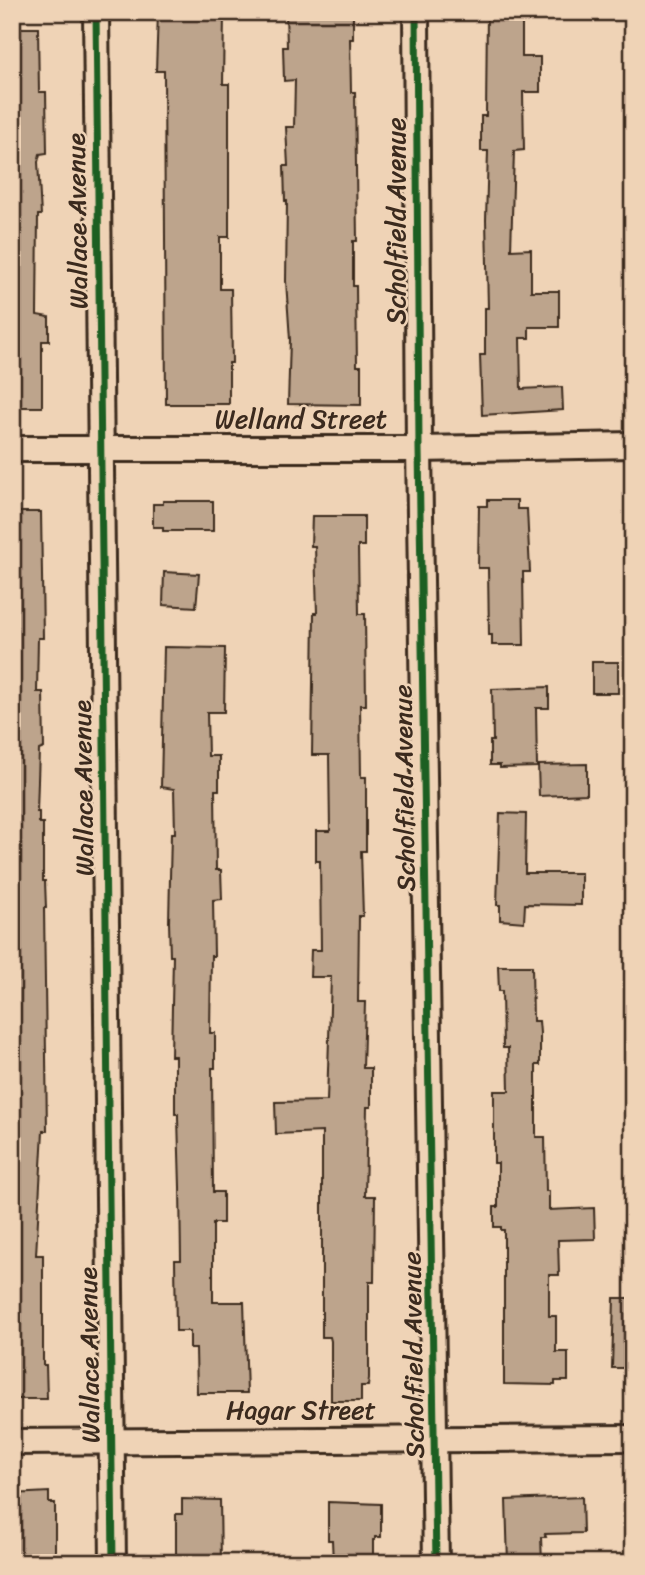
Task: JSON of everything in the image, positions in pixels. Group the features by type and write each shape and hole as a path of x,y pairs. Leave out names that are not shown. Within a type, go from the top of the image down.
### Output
{"street":[{"name":"Wallace Avenue","path":"96,12 113,1563"},
{"name":"Scholfield Avenue","path":"416,12 419,449 436,1563"},
{"name":"Welland Street","path":"12,449 419,449 633,445"},
{"name":"Hagar Street","path":"12,1442 633,1438"}],"building":[{"path":"158,12 224,12 223,84 229,84 229,237 220,237 220,289 231,289 232,363 229,363 229,404 166,404 164,71 156,71"},
{"path":"286,12 353,12 353,39 350,39 351,92 355,92 357,241 353,241 353,286 356,286 357,366 361,366 361,405 288,404 290,340 284,166 288,166 286,127 294,127 295,80 284,81"},
{"path":"487,12 522,12 522,57 540,57 540,92 523,92 524,150 514,151 511,250 531,249 531,291 559,291 559,327 529,327 529,338 520,338 521,389 562,387 563,410 482,415 480,355 485,355 485,308 488,308 488,151 481,151 481,116 486,116"},
{"path":"12,28 38,28 39,92 46,92 47,153 40,154 38,162 41,215 38,215 37,315 49,317 49,341 42,341 42,407 12,407"},
{"path":"487,500 517,500 517,509 527,509 530,572 523,572 524,645 492,645 492,635 489,635 488,568 478,568 479,506 487,506"},
{"path":"163,501 213,501 213,531 163,531 163,527 153,527 153,504 163,504"},
{"path":"12,512 41,512 43,638 38,638 37,692 43,692 44,748 39,750 37,812 39,823 43,823 46,908 47,1131 43,1131 36,1255 43,1255 43,1365 46,1365 47,1399 12,1399"},
{"path":"312,516 364,516 364,546 358,546 359,614 365,614 366,705 360,705 361,777 366,777 366,851 361,851 363,916 359,916 358,1002 365,1002 363,1068 371,1068 371,1107 367,1107 365,1196 375,1196 374,1282 369,1282 369,1378 368,1386 361,1386 361,1401 331,1401 331,1341 330,1337 322,1337 322,1132 276,1134 275,1102 327,1101 331,977 310,977 311,950 321,950 320,861 316,861 316,831 330,831 329,755 312,755 314,613 317,613 315,546 311,546"},
{"path":"164,572 199,574 196,607 163,605"},
{"path":"164,647 225,648 224,712 207,712 208,756 219,756 219,790 215,790 216,870 221,870 222,899 213,900 214,956 211,956 210,1033 215,1033 215,1068 212,1068 213,1192 223,1192 223,1223 213,1223 213,1302 244,1302 247,1393 197,1393 196,1349 190,1349 190,1331 176,1331 175,1260 181,1260 180,1187 178,1114 175,1114 175,1056 171,1056 173,956 170,956 169,922 171,833 175,833 174,789 161,787"},
{"path":"592,662 618,662 618,693 592,693"},
{"path":"549,687 549,708 536,708 537,767 500,768 500,765 490,765 490,741 493,741 492,689"},
{"path":"587,764 587,794 539,796 538,765"},
{"path":"500,813 526,814 525,873 581,873 581,905 525,904 524,922 500,920 500,905 497,905"},
{"path":"498,966 532,966 533,1021 539,1021 540,1033 540,1065 536,1065 536,1137 545,1137 549,1210 594,1208 595,1239 558,1240 559,1275 549,1275 549,1316 556,1316 556,1352 568,1352 568,1381 555,1381 555,1385 504,1384 504,1230 494,1227 494,1207 498,1207 498,1163 494,1163 494,1091 509,1091 508,1048 503,1048 502,991 499,991"},
{"path":"614,1298 633,1298 633,1368 612,1368"},
{"path":"49,1492 49,1503 55,1503 55,1563 12,1563 12,1494"},
{"path":"582,1497 583,1533 545,1534 546,1537 541,1537 542,1563 508,1563 506,1500"},
{"path":"182,1499 220,1500 221,1563 176,1563 176,1514 182,1514"},
{"path":"328,1502 381,1504 381,1537 375,1537 373,1540 373,1563 333,1563 332,1540 328,1540"}],"cycle path":[{"path":"96,12 113,1563"},
{"path":"416,12 419,449 436,1563"}]}
